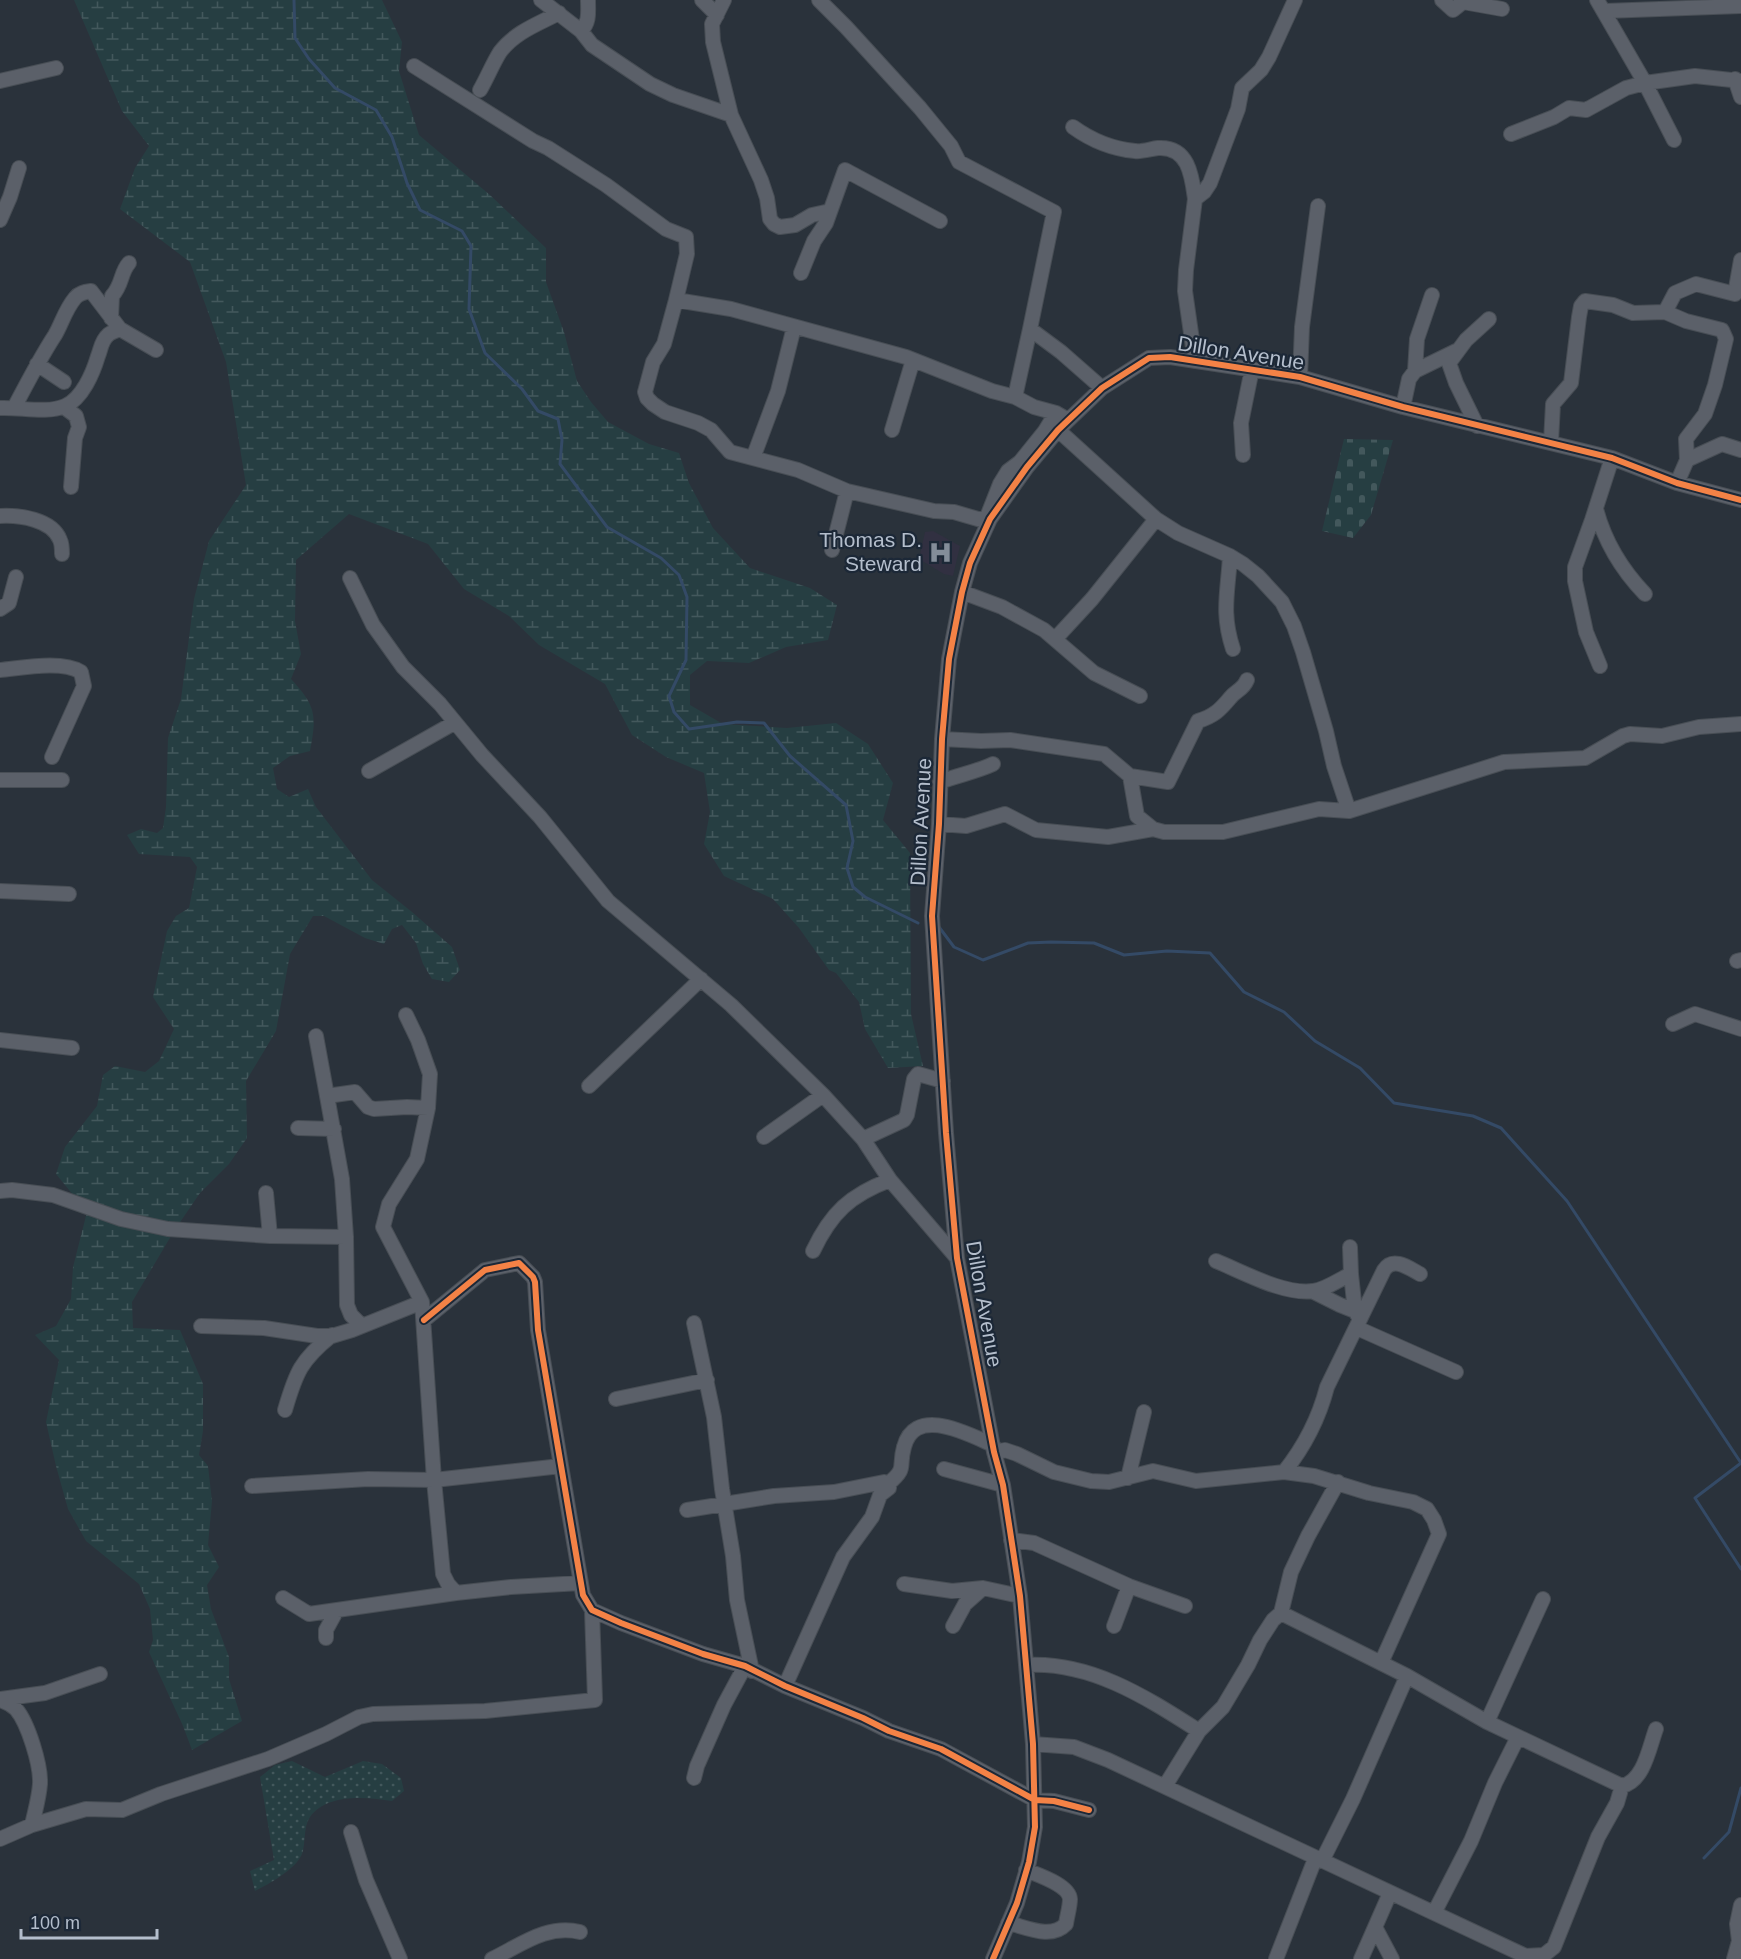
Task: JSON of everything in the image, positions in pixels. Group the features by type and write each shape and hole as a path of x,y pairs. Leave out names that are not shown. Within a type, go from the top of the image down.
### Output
{"street":[{"path":"541,0 581,31 592,45 650,84 673,95 731,115"},
{"path":"581,31 588,19 588,0"},
{"path":"702,0 717,15"},
{"path":"724,0 712,24 713,42 731,115 761,180 770,219 780,227 795,225 812,215 830,211"},
{"path":"819,0 926,115 951,146 959,162 1054,212 1015,397"},
{"path":"1195,199 1210,183 1238,109 1242,88 1269,57 1295,0"},
{"path":"1442,0 1453,10 1462,2 1502,9"},
{"path":"1601,5 1741,6"},
{"path":"1601,5 1646,83 1674,140"},
{"path":"480,90 499,54 508,44 532,25 559,13"},
{"path":"414,66 606,185 666,229 686,237 687,254 676,300 664,344 653,362 645,392 647,398 665,412 711,430 730,452 798,470 847,491 934,511 954,512 978,519 987,517 1000,484 1008,471 1020,462 1045,431 1060,421"},
{"path":"0,81 56,68"},
{"path":"1511,134 1554,117 1569,108 1586,110 1626,88 1646,83 1695,76 1738,80 1741,97"},
{"path":"1074,127 1087,137 1136,152 1161,148 1173,150 1190,168 1195,199 1185,291 1195,361"},
{"path":"0,220 19,168"},
{"path":"801,273 814,241 826,223 845,170 940,221"},
{"path":"1300,377 1302,327 1318,206"},
{"path":"1665,312 1675,293 1696,284 1735,294 1741,260"},
{"path":"7,408 36,410 64,407 73,402 87,383 98,359 102,343 116,323 112,296 119,288 124,269 129,263"},
{"path":"7,408 45,354 63,316 82,292 91,291 116,323 156,351"},
{"path":"1403,407 1409,379 1415,370 1417,339 1432,295"},
{"path":"676,300 731,309 913,360 992,391 1015,397 1060,421 1114,483 1156,519 1178,533 1230,556 1258,576 1282,602 1294,626 1349,811"},
{"path":"1551,442 1553,404 1571,383 1579,317 1581,306 1585,301 1613,305 1633,313 1665,312 1686,321 1722,330 1726,339 1715,385 1705,414 1686,440 1687,460 1677,483"},
{"path":"1477,426 1449,363 1466,340 1489,319"},
{"path":"753,458 778,392 794,327"},
{"path":"1030,329 1061,352 1102,388"},
{"path":"1415,370 1458,351"},
{"name":"Dillon Avenue","path":"993,1959 1017,1903 1035,1827 1033,1744 1020,1596 1003,1485 957,1258 946,1133 932,916 949,659 970,563 990,519 1060,421 1102,388 1149,358 1170,357 1300,377 1403,407 1612,458 1677,483 1741,500"},
{"path":"892,430 913,360"},
{"path":"37,364 64,381"},
{"path":"1243,455 1241,423 1252,369"},
{"path":"64,407 76,416 79,427 75,438 71,487"},
{"path":"1687,460 1722,444 1741,450"},
{"path":"1600,666 1586,632 1575,580 1575,567 1612,458"},
{"path":"832,550 847,491"},
{"path":"1595,507 1604,537 1612,552 1624,571 1645,594"},
{"path":"0,516 21,516 50,528 60,539 62,554"},
{"path":"1056,638 1092,599 1156,519"},
{"path":"1230,556 1225,605 1226,629 1233,649"},
{"path":"0,609 9,603 16,577"},
{"path":"350,578 373,625 403,667 440,704 454,723 567,849 608,901 643,933 731,1005 823,1095 863,1139 890,1180 957,1258"},
{"path":"962,592 1002,608 1056,638 1094,673 1140,696"},
{"path":"0,670 56,666 81,672 84,686 52,757"},
{"path":"942,739 1010,740 1104,754 1130,776 1168,782 1198,722 1220,711 1229,698 1245,687 1247,680"},
{"path":"369,771 454,723"},
{"path":"1130,776 1137,816 1153,829 1164,832 1223,832 1319,809 1349,811 1504,762 1585,758 1630,734 1662,736 1699,727 1741,724"},
{"path":"940,782 993,764"},
{"path":"0,780 62,780"},
{"path":"939,824 966,826 1005,813 1036,830 1108,837 1153,829"},
{"path":"0,891 69,894"},
{"path":"589,1086 701,980"},
{"path":"1672,1024 1695,1014 1741,1029"},
{"path":"406,1015 430,1074 428,1108 417,1159 390,1204 383,1227 422,1302 443,1574 456,1593"},
{"path":"316,1036 342,1179 347,1305 351,1315 361,1325"},
{"path":"0,1040 72,1048"},
{"path":"863,1139 904,1120 914,1079 918,1074 943,1081"},
{"path":"327,1096 355,1092 368,1107 374,1110 406,1107 428,1108"},
{"path":"764,1137 823,1095"},
{"path":"298,1128 334,1129"},
{"path":"813,1251 823,1229 833,1215 857,1195 890,1180"},
{"path":"0,1191 12,1190 53,1195 121,1219 168,1229 270,1236 346,1237"},
{"path":"266,1193 270,1236"},
{"path":"1350,1247 1351,1274 1358,1319"},
{"path":"1216,1261 1272,1285 1314,1292 1340,1305 1358,1319 1456,1372"},
{"path":"0,1839 32,1825 86,1809 122,1810 162,1794 268,1759 359,1717 373,1714 485,1711 595,1700 592,1610 583,1595 538,1330 535,1282 527,1269 519,1263 485,1270 424,1320"},
{"path":"1284,1472 1308,1437 1327,1387 1358,1319 1388,1265 1403,1264 1420,1274"},
{"path":"1314,1292 1351,1274"},
{"path":"201,1326 264,1328 317,1336 332,1335 422,1302"},
{"path":"694,1323 707,1380 733,1556 737,1600 749,1668 724,1705 694,1778"},
{"path":"285,1410 301,1365 308,1355 332,1335"},
{"path":"616,1399 707,1380"},
{"path":"1128,1478 1144,1412"},
{"path":"785,1686 843,1557 872,1517 880,1495 899,1475 902,1469 904,1447 912,1433 921,1426 950,1426 994,1448 1017,1454 1054,1472 1091,1481 1109,1482 1153,1472 1196,1481 1284,1472 1338,1482 1369,1493 1413,1502 1427,1509 1439,1534 1381,1663"},
{"path":"252,1486 368,1479 434,1480 561,1466"},
{"path":"944,1469 1003,1485"},
{"path":"687,1510 725,1506 774,1496 834,1492 884,1482 888,1484"},
{"path":"1165,1786 1199,1731 1223,1707 1260,1640 1273,1620 1281,1613 1291,1572 1338,1482"},
{"path":"1011,1540 1034,1543 1129,1586 1185,1606"},
{"path":"283,1598 309,1614 456,1593 581,1583"},
{"path":"904,1584 952,1591 983,1588 1020,1596"},
{"path":"1114,1626 1129,1586"},
{"path":"953,1626 965,1604 983,1588"},
{"path":"1487,1722 1543,1599"},
{"path":"326,1638 326,1630 337,1610"},
{"path":"592,1610 656,1638 749,1668 889,1731 941,1749 1035,1800 1054,1801 1089,1810"},
{"path":"1281,1613 1407,1676 1487,1722 1622,1786"},
{"path":"1026,1665 1048,1664 1105,1678 1163,1708 1199,1731"},
{"path":"0,1700 45,1694 100,1674"},
{"path":"1276,1959 1318,1860 1353,1798 1407,1676"},
{"path":"0,1700 10,1704 18,1711 34,1748 41,1780 32,1825"},
{"path":"1033,1744 1074,1747 1165,1786 1528,1957 1545,1955 1554,1947 1598,1837 1617,1803 1622,1786 1632,1781 1640,1771 1656,1729"},
{"path":"1434,1913 1472,1841 1495,1782 1518,1737"},
{"path":"351,1832 366,1880 400,1959"},
{"path":"1008,1923 1046,1932 1054,1932 1066,1924 1070,1899 1068,1894 1058,1885 1026,1870"},
{"path":"1377,1959 1363,1955 1390,1893"},
{"path":"1734,1959 1739,1941 1737,1924 1741,1905"},
{"path":"1375,1927 1392,1959"},
{"path":"492,1959 544,1933 567,1929 580,1932"}],"shaded area":[{"name":"Thomas D. Steward","path":"933,531 960,546 953,576 944,574 919,559 925,532"}],"green space":[{"path":"74,0 382,0 402,42 399,71 419,135 490,195 546,248 546,282 564,332 577,381 591,402 608,422 649,444 679,453 689,483 713,528 750,568 810,588 837,605 828,640 786,647 749,663 707,661 690,675 690,705 723,724 787,728 836,723 868,744 893,783 883,820 910,853 911,1014 923,1066 888,1068 865,1029 859,1002 836,973 829,970 799,928 773,899 724,876 704,844 710,812 704,773 666,757 632,735 605,684 539,645 509,616 464,589 428,544 349,514 296,560 295,621 301,654 291,679 310,704 314,728 310,751 290,756 273,768 277,789 289,797 308,789 316,807 372,880 452,947 460,970 449,982 432,979 423,964 416,943 402,925 392,929 384,944 365,938 324,916 313,916 290,954 276,1031 246,1081 247,1138 229,1164 200,1193 174,1231 132,1302 133,1328 180,1330 203,1384 203,1431 199,1455 208,1466 212,1501 208,1545 219,1567 207,1585 211,1609 229,1657 229,1679 242,1721 192,1750 149,1652 153,1640 150,1609 139,1584 86,1541 68,1509 46,1422 59,1360 35,1335 56,1326 71,1299 73,1267 87,1212 56,1174 65,1147 97,1106 103,1075 115,1066 145,1072 159,1061 174,1029 153,997 167,931 176,916 189,908 197,867 190,857 139,854 127,835 141,829 157,833 163,828 166,807 168,738 181,699 194,599 209,541 246,485 226,362 190,262 120,209 135,168 149,146 122,111"},
{"path":"1344,439 1393,440 1371,515 1353,538 1322,531"},
{"path":"292,1761 325,1777 363,1761 382,1764 401,1778 404,1791 392,1801 371,1798 337,1800 317,1809 308,1821 299,1860 282,1876 255,1891 250,1871 274,1860 260,1777 275,1765"}],"waterway":[{"path":"294,0 295,38 309,59 335,88 376,110 392,137 407,183 420,210 462,231 471,246 469,309 485,353 522,389 538,411 558,419 562,440 560,464 607,527 661,558 679,575 687,597 686,660 669,696 674,712 689,729 737,722 764,723 790,756 846,805 853,841 847,868 853,887 865,897 918,923"},
{"path":"939,927 954,947 983,960 1028,943 1051,942 1094,943 1124,955 1167,951 1210,953 1244,992 1284,1012 1315,1041 1360,1068 1394,1103 1473,1116 1501,1128 1567,1201 1741,1463 1695,1498 1741,1569"},
{"path":"1704,1858 1729,1832 1741,1788"}],"cycle path":[{"path":"993,1959 1017,1903 1029,1862 1035,1827 1033,1744 1020,1596 1003,1485 994,1452 957,1258 946,1133 932,916 949,659 970,563 990,519 1027,467 1058,430 1102,388 1149,358 1170,357 1300,377 1403,407 1612,458 1677,483 1741,500"},
{"path":"424,1320 485,1270 519,1263 533,1277 538,1330 583,1595 592,1610 703,1654 745,1666 889,1731 941,1749 1035,1800 1054,1801 1089,1810"}],"place":[{"name":"Thomas D. Steward","path":"940,552"}]}
